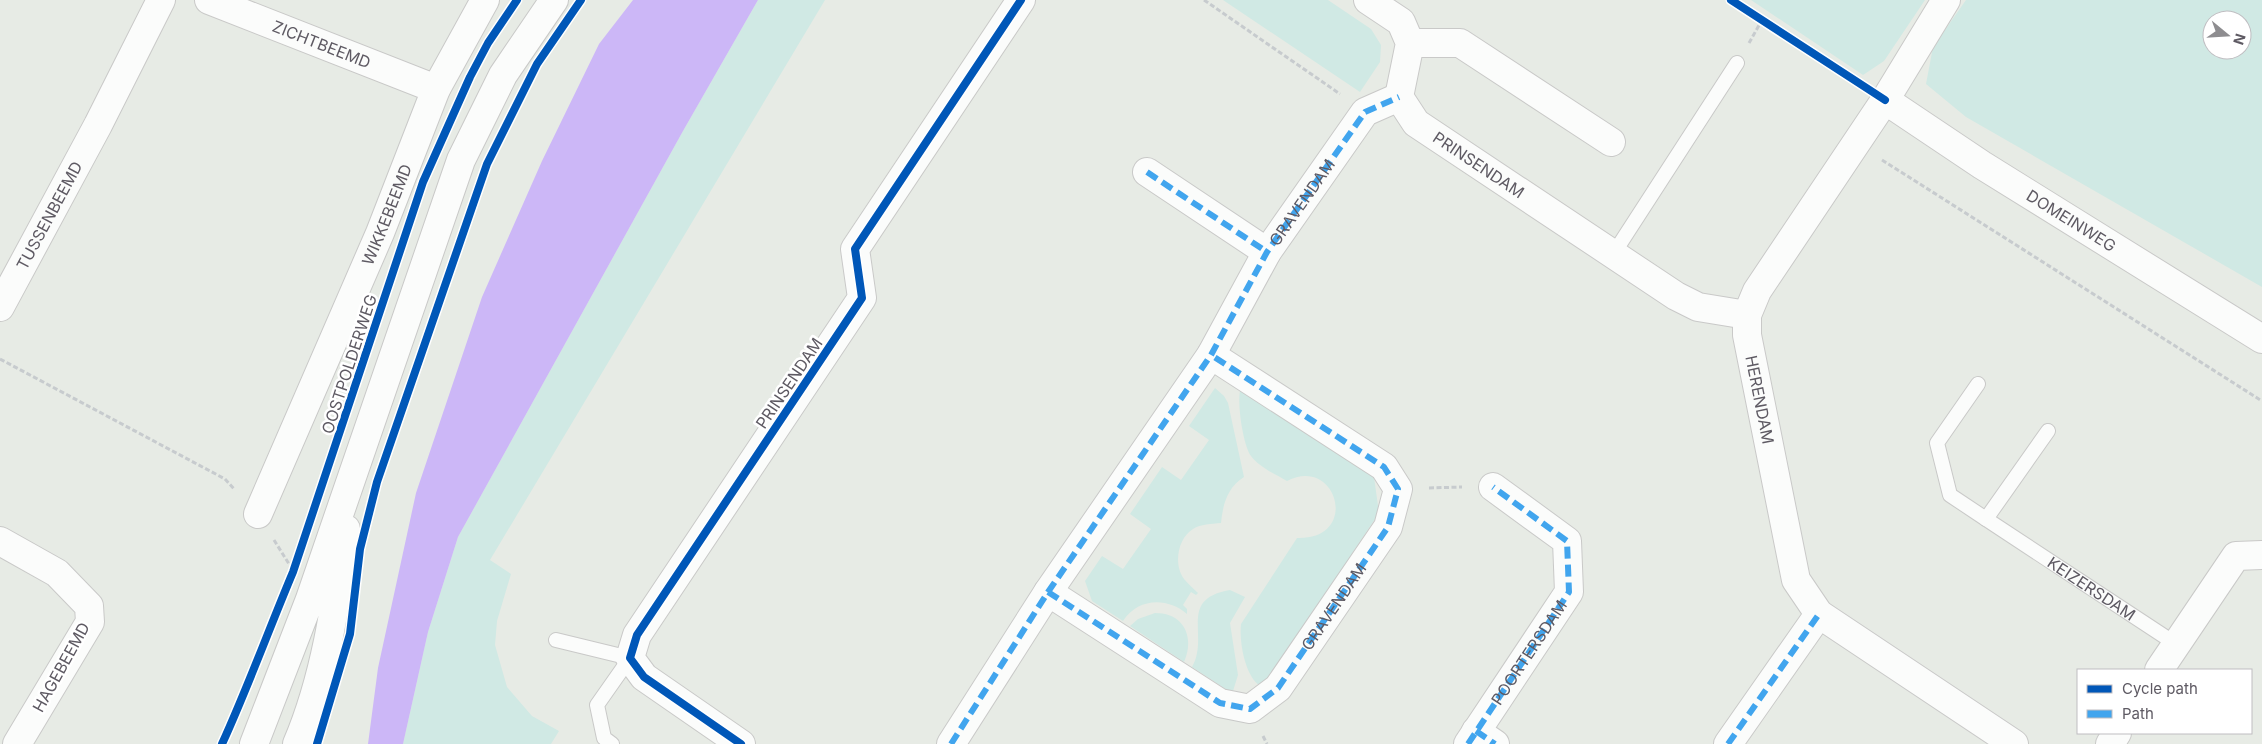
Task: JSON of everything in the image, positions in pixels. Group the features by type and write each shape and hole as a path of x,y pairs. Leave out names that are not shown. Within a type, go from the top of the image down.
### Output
{"street":[{"name":"TUSSENBEEMD","path":"0,307 98,125 161,0"},
{"name":"ZICHTBEEMD","path":"209,0 436,89"},
{"name":"WIKKEBEEMD","path":"258,514 380,233 436,89 485,0"},
{"path":"254,744 310,599 461,160 503,75 554,0"},
{"name":"PRINSENDAM","path":"630,658 637,635 862,298 855,249 1021,0"},
{"path":"1365,112 1399,97 1410,43 1400,22 1368,0"},
{"name":"HERENDAM","path":"1946,0 1885,100 1758,291 1747,315 1747,335 1796,580 1819,614 2014,744"},
{"path":"1410,43 1460,43 1611,142"},
{"name":"PRINSENDAM","path":"1399,97 1416,123 1676,296 1698,307 1747,315"},
{"name":"DOMEINWEG","path":"1885,100 1982,166 2262,338"},
{"name":"GRAVENDAM","path":"951,744 1048,592 1211,355 1268,252 1365,112"},
{"path":"1146,172 1268,252"},
{"path":"1211,355 1384,467 1398,489"},
{"path":"297,744 315,693 330,634 347,525 348,487"},
{"name":"POORTERSDAM","path":"1480,740 1568,592 1567,541 1493,487"},
{"name":"GRAVENDAM","path":"1048,592 1220,703 1250,709 1278,688 1388,527 1398,489"},
{"name":"HAGEBEEMD","path":"0,541 57,573 89,606 90,622 17,744"},
{"path":"2160,669 2236,556 2262,556"},
{"path":"1728,744 1819,614"},
{"path":"630,658 644,677 741,744"}],"lane":[{"path":"1614,253 1737,63"},
{"name":"KEIZERSDAM","path":"1978,384 1937,442 1950,495 2176,644"},
{"path":"1986,519 2048,431"},
{"path":"556,640 630,658"},
{"name":"PRINSENDAM","path":"612,744 604,738 597,705 630,658"}],"path":[{"path":"1204,0 1365,112"},
{"path":"1755,15 1770,26"},
{"path":"1856,143 2262,401"},
{"path":"0,359 225,479 258,514 294,572"},
{"path":"1398,489 1493,487"},
{"path":"294,572 297,563"}],"shaded area":[{"path":"633,0 758,0 683,131 458,537 428,632 403,744 368,744 378,668 416,493 482,297 542,161 599,44"},
{"path":"758,0 825,0 490,560 511,574 497,621 495,645 507,687 532,716 559,731 551,744 403,744 428,632 458,537 683,131"},
{"path":"1223,0 1328,0 1371,29 1381,45 1380,62 1360,92"},
{"path":"1751,0 1925,0 1884,61 1863,75"},
{"path":"1966,0 2262,0 2262,287 1966,117 1926,84 1933,47"},
{"path":"1241,387 1374,477 1379,513 1267,682 1260,686 1250,675 1244,658 1241,624 1297,538 1317,535 1329,526 1335,514 1335,501 1329,488 1319,479 1304,476 1287,481 1254,460 1245,442 1241,422 1239,402"},
{"path":"1215,388 1224,396 1228,403 1244,477 1238,481 1227,497 1221,523 1196,527 1188,533 1181,545 1178,559 1181,573 1198,593 1196,595 1191,592 1183,605 1187,609 1187,614 1171,605 1153,602 1145,604 1129,613 1123,621 1092,601 1085,581 1102,556 1123,569 1151,529 1130,514 1162,467 1181,480 1209,440 1189,426"},
{"path":"1230,590 1245,597 1230,623 1238,675 1233,691 1230,692 1192,667 1197,655 1199,610 1204,601 1214,595"},
{"path":"1155,613 1173,617 1184,628 1188,644 1184,662 1130,626 1138,619"}],"marked path":[{"path":"951,744 1048,592 1211,355 1267,252 1365,112 1399,97"},
{"path":"1147,172 1267,252"},
{"path":"1048,592 1220,703 1250,709 1278,688 1388,527 1398,489 1384,467 1211,355"},
{"path":"1468,744 1569,592 1567,541 1493,487"},
{"path":"1728,744 1819,614"},
{"path":"1476,731 1495,744"}],"cycle path":[{"name":"OOSTPOLDERWEG","path":"222,744 293,572 423,182 470,77 488,43 517,0"},
{"path":"317,744 350,634 360,549 377,482 487,164 537,64 581,0"},
{"path":"741,744 644,677 630,658 637,635 862,298 855,249 1021,0"},
{"path":"1731,0 1885,100"}]}
